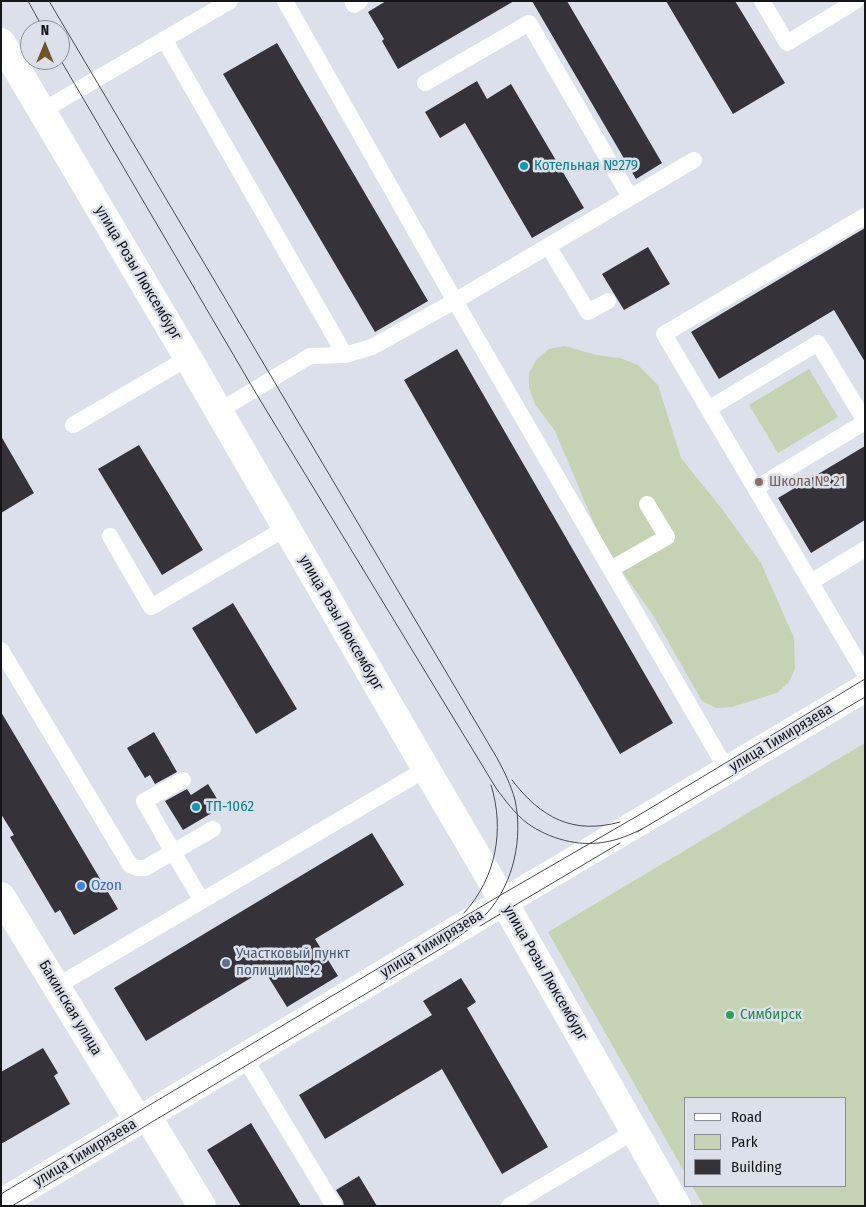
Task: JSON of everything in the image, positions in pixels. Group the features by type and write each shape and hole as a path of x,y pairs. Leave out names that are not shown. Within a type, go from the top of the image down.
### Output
{"main road":[{"name":"улица Розы Люксембург","path":"1,42 219,411 504,902 677,1206"},
{"name":"улица Тимирязева","path":"15,1201 142,1118 865,688"},
{"name":"Бакинская улица","path":"1,896 142,1118 202,1206"}],"lane":[{"path":"42,111 230,1"},
{"path":"285,1 455,301 727,770"},
{"path":"352,1 354,5 360,1"},
{"path":"762,1 786,43 856,1"},
{"path":"425,83 529,23 630,197"},
{"path":"164,39 346,355"},
{"path":"219,411 310,356 346,355 372,347 455,301 694,160"},
{"path":"865,216 664,334 865,674"},
{"path":"548,246 588,312 608,301"},
{"path":"708,409 818,343 865,422 756,488"},
{"path":"73,425 188,358"},
{"path":"610,569 667,537 647,504"},
{"path":"110,536 151,607 286,528"},
{"path":"811,582 865,549"},
{"path":"1,650 130,865 137,868 145,868 212,829"},
{"path":"57,986 426,769"},
{"path":"183,780 144,801 202,901"},
{"path":"244,1057 334,1206"},
{"path":"509,1206 635,1131"}],"green space":[{"path":"565,346 596,355 620,358 638,365 658,385 681,458 722,509 761,563 794,638 795,669 789,682 777,693 732,707 716,708 702,701 653,615 603,545 555,431 535,404 529,388 529,373 537,359 549,349"},
{"path":"809,369 838,417 778,453 749,405"},
{"name":"Симбирск","path":"865,743 865,1206 704,1206 693,1187 846,1187 846,1097 684,1097 684,1171 548,932"}],"building":[{"path":"386,1 514,1 398,69 382,41 384,39 368,12"},
{"path":"532,1 567,1 662,163 636,179"},
{"path":"666,1 735,1 785,83 733,114"},
{"path":"277,43 428,301 375,332 223,74"},
{"name":"Котельная №279","path":"477,81 487,99 511,84 584,208 532,238 465,123 440,138 425,112"},
{"path":"865,228 865,362 834,310 719,379 691,332"},
{"path":"648,247 670,284 624,310 602,274"},
{"path":"457,349 673,723 620,754 404,380"},
{"path":"1,436 34,493 1,513"},
{"path":"139,445 203,550 162,575 98,469"},
{"path":"865,446 865,520 811,553 778,498"},
{"path":"233,603 297,709 256,734 192,628"},
{"path":"1,712 118,909 74,935 60,910 55,913 10,837 14,835 1,814"},
{"path":"154,732 177,772 155,784 150,775 145,778 127,748"},
{"name":"ТП-1062","path":"208,784 222,807 183,830 165,801 187,789 191,795"},
{"path":"372,833 404,885 315,939 338,976 287,1007 264,970 146,1041 114,988"},
{"path":"461,978 476,1002 467,1008 548,1147 502,1174 442,1069 325,1139 299,1095 432,1015 423,1001"},
{"path":"43,1048 58,1073 54,1076 70,1104 1,1144 1,1072"},
{"path":"251,1123 301,1206 241,1206 207,1150"},
{"path":"359,1176 377,1206 344,1206 336,1190"}],"tram line":[{"path":"28,1 38,20"},
{"path":"49,1 505,773 515,800 518,829 517,844 510,873 497,900 488,912 463,934 446,945"},
{"path":"66,70 254,390 496,788 514,811 527,823 536,829 564,840 585,843 605,842 624,837 642,829"},
{"path":"1,1194 865,679"},
{"path":"637,832 865,697"},
{"path":"512,780 534,804 559,820 587,826 620,822"},
{"path":"464,913 484,885 495,853 497,819 491,785"},
{"path":"480,926 620,843"},
{"path":"12,1206 452,942"}],"place":[{"name":"Котельная №279","path":"524,166"},
{"name":"Школа № 21","path":"759,482"},
{"name":"ТП-1062","path":"196,807"},
{"name":"Ozon","path":"81,886"},
{"name":"Участковый пункт полиции № 2","path":"226,963"},
{"name":"Симбирск","path":"730,1015"}]}
